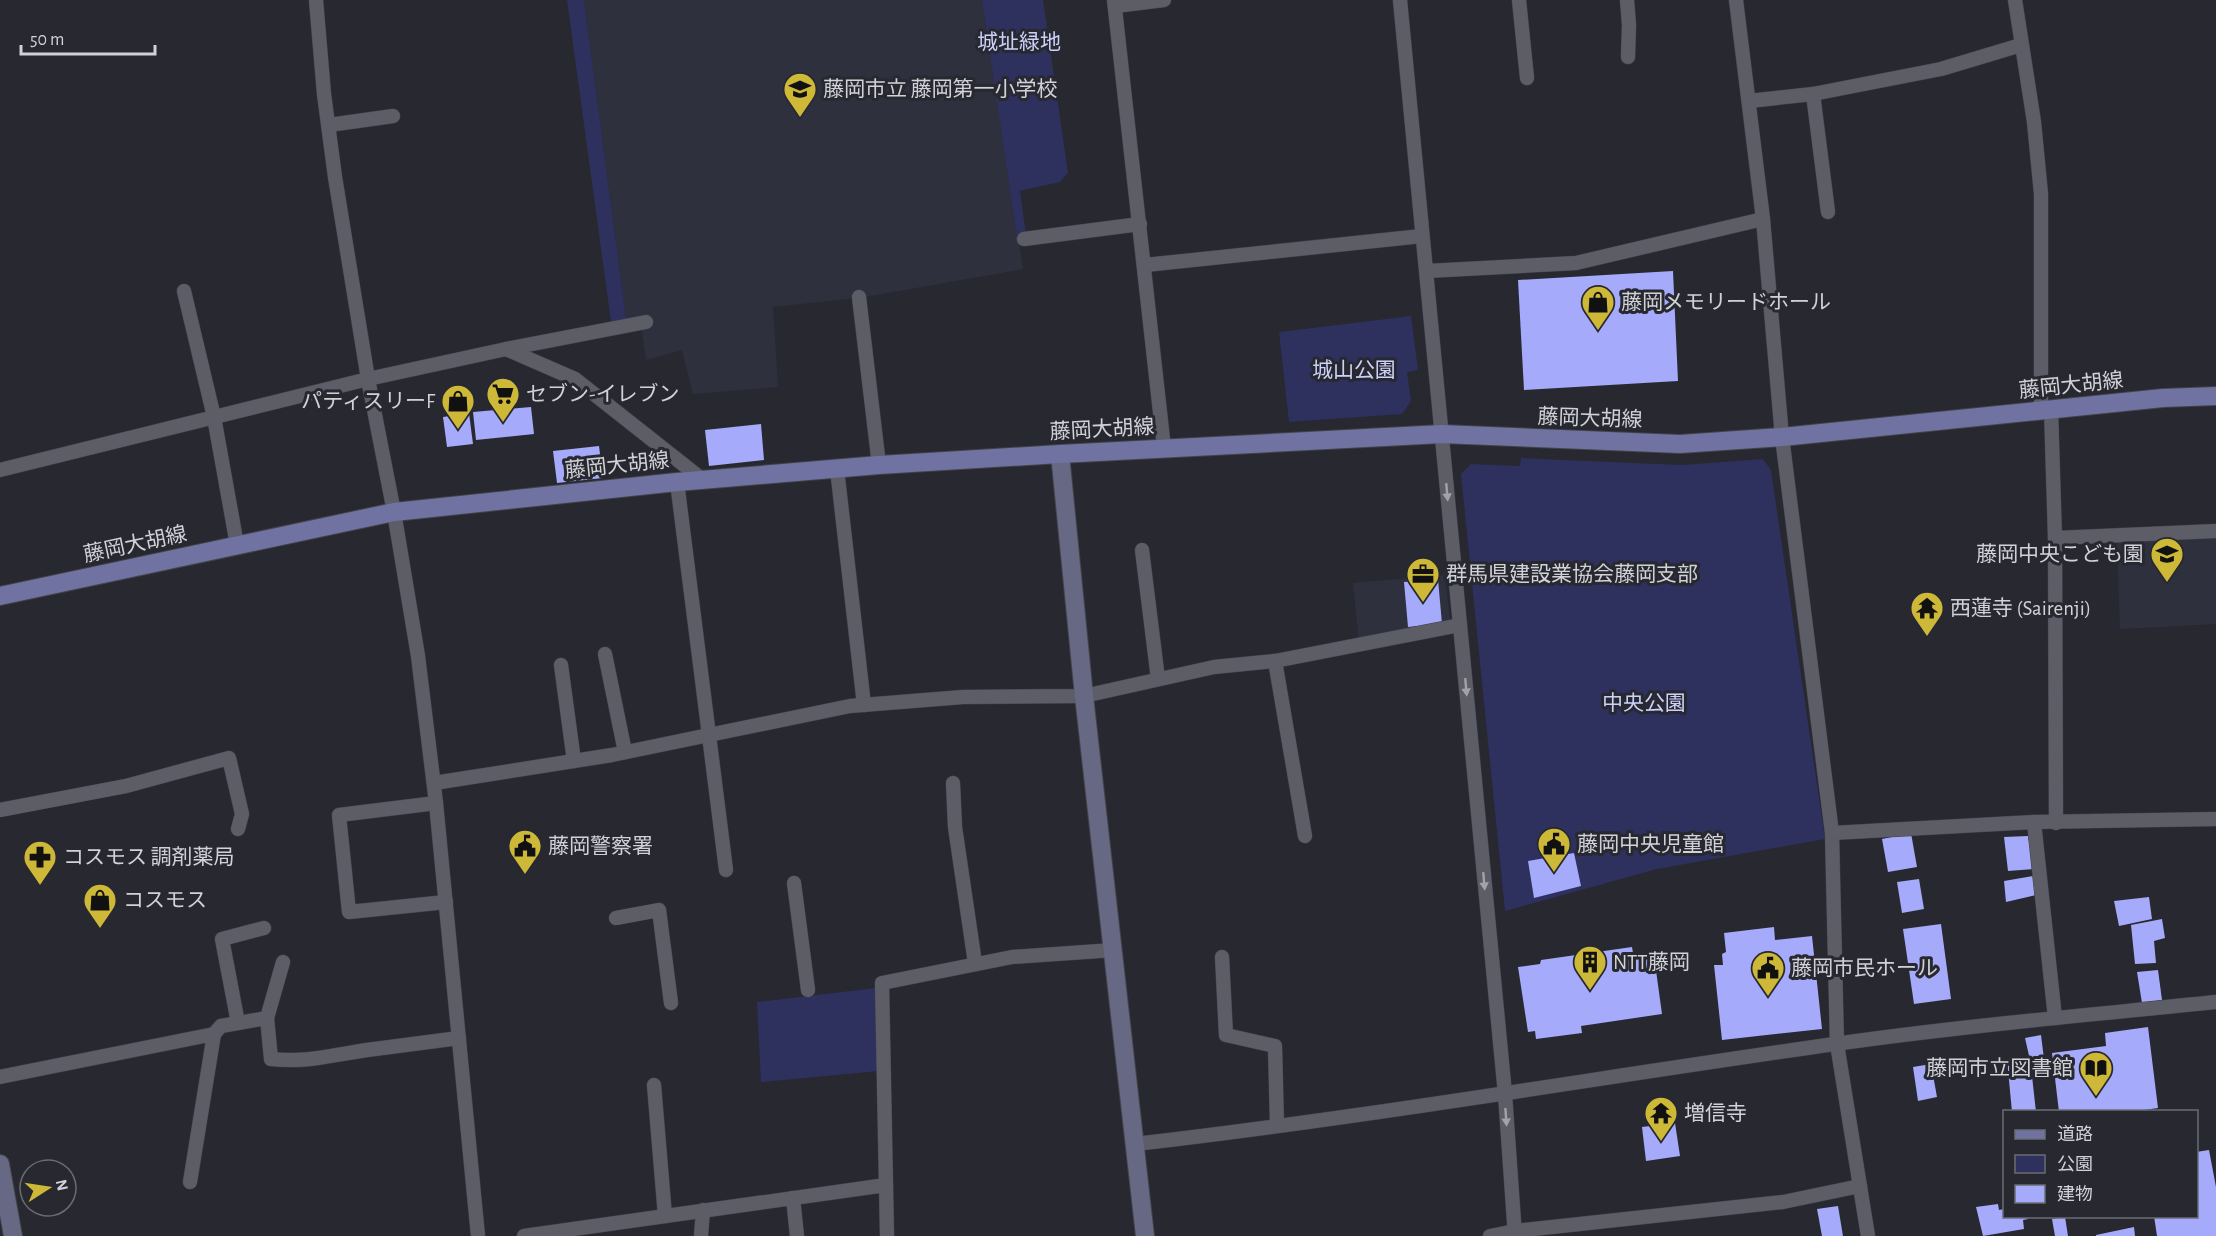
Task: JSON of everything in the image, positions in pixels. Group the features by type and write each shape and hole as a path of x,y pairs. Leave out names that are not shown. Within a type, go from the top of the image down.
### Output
{"main road":[{"name":"藤岡大胡線","path":"0,596 394,512 677,482 879,465 1442,434 1680,444 1782,437 2163,398 2216,396"}],"street":[{"path":"316,0 324,94 335,177 368,379 394,512 418,656 434,783 478,1236"},
{"path":"1164,0 1114,3 1164,448"},
{"path":"1400,0 1504,1094 1515,1234"},
{"path":"1519,0 1527,78"},
{"path":"1627,0 1628,57"},
{"path":"1736,0 1763,219 1782,437 1832,833 1837,1044 1868,1236"},
{"path":"2015,0 2034,122 2041,194 2046,410 2055,538 2056,823"},
{"path":"1749,101 1813,94 1941,69 2021,45"},
{"path":"1813,94 1828,212"},
{"path":"329,125 393,116"},
{"path":"1427,271 1576,263 1763,219"},
{"path":"1024,239 1140,224"},
{"path":"1145,265 1422,236"},
{"path":"184,291 214,417 237,545"},
{"path":"858,297 879,465"},
{"path":"0,470 368,379 646,322"},
{"path":"506,349 575,379 703,480"},
{"path":"1060,454 1084,696 1145,1236"},
{"path":"837,469 864,705"},
{"path":"677,482 726,870"},
{"path":"2055,538 2216,531"},
{"path":"1142,550 1158,679"},
{"path":"434,783 625,752 864,705 963,697 1084,696 1214,667 1275,661 1460,626"},
{"path":"605,654 625,752"},
{"path":"1275,661 1305,836"},
{"path":"561,665 574,761"},
{"path":"0,810 126,786 229,758 242,814 238,829"},
{"path":"953,783 955,827 975,963"},
{"path":"436,803 339,815 349,912 446,903"},
{"path":"1832,833 2034,822 2216,819"},
{"path":"2034,822 2055,1018"},
{"path":"794,883 808,990"},
{"path":"616,918 659,910 671,1003"},
{"path":"238,1023 222,939 264,928"},
{"path":"887,1236 882,983 1012,957 1114,950"},
{"path":"1222,957 1226,1035 1275,1046 1277,1125"},
{"path":"284,962 267,1017 271,1059 310,1061 366,1050 459,1038"},
{"path":"1135,1144 1504,1094 1837,1044 2055,1018 2216,1002"},
{"path":"190,1182 214,1034 221,1026 267,1017"},
{"path":"0,1077 214,1034"},
{"path":"654,1085 665,1216"},
{"path":"0,1164 13,1236"},
{"path":"524,1236 886,1185"},
{"path":"1490,1236 1783,1202 1860,1186"},
{"path":"793,1198 797,1236"},
{"path":"701,1236 703,1210"}],"shaded area":[{"name":"藤岡市立 藤岡第一小学校","path":"584,0 982,0 1023,269 865,297 773,307 778,387 693,394 682,350 646,360 640,317 626,319"},
{"name":"藤岡中央こども園","path":"2216,537 2216,624 2120,629 2117,542"},
{"path":"1445,575 1450,621 1359,640 1353,583"}],"green space":[{"path":"567,0 584,0 626,319 611,322"},
{"name":"城址緑地","path":"982,0 1043,0 1068,173 1060,182 1020,191 1026,235 1017,237"},
{"name":"城山公園","path":"1411,316 1418,370 1407,372 1411,401 1402,414 1289,422 1279,332"},
{"name":"中央公園","path":"1521,458 1682,465 1763,459 1771,470 1825,839 1657,869 1505,911 1461,474 1471,464 1520,466"},
{"path":"876,988 879,1071 761,1082 757,1002"}],"building":[{"name":"藤岡メモリードホール","path":"1673,271 1678,381 1524,390 1518,280"},
{"name":"セブン-イレブン","path":"531,407 534,434 476,440 473,412"},
{"name":"パティスリーF","path":"469,413 473,444 447,447 443,417"},
{"path":"761,424 764,460 709,466 705,430"},
{"path":"599,446 603,478 557,483 553,451"},
{"name":"群馬県建設業協会藤岡支部","path":"1438,579 1442,624 1408,627 1404,582"},
{"path":"1911,833 1917,867 1888,872 1882,839"},
{"path":"2028,836 2034,869 2008,871 2004,837"},
{"name":"藤岡中央児童館","path":"1574,853 1581,886 1534,898 1528,861"},
{"path":"2033,876 2036,895 2006,902 2004,881"},
{"path":"1919,879 1924,909 1902,913 1897,882"},
{"path":"2149,897 2152,919 2119,926 2114,901"},
{"path":"2162,919 2165,938 2154,941 2156,963 2135,964 2131,925"},
{"path":"1941,924 1951,999 1914,1004 1903,929"},
{"name":"藤岡市民ホール","path":"1774,927 1775,940 1812,936 1822,1029 1722,1040 1714,965 1723,965 1722,954 1726,952 1724,933"},
{"name":"NTT藤岡","path":"1632,947 1634,959 1654,956 1662,1014 1581,1026 1582,1033 1536,1039 1535,1031 1528,1032 1518,967 1540,964 1541,960"},
{"path":"2158,970 2162,1000 2142,1003 2137,972"},
{"path":"2148,1027 2158,1108 2059,1110 2052,1053 2106,1046 2105,1033"},
{"path":"2041,1035 2045,1067 2032,1069 2025,1038"},
{"path":"2030,1058 2036,1110 2012,1110 2007,1059"},
{"path":"1931,1064 1937,1097 1918,1101 1913,1067"},
{"name":"増信寺","path":"1675,1123 1680,1156 1646,1161 1642,1127"},
{"path":"2209,1150 2216,1187 2216,1236 2157,1236 2154,1218 2198,1218 2198,1152"},
{"path":"1998,1204 1999,1210 2003,1209 2003,1218 2028,1219 2023,1220 2024,1229 1983,1236 1976,1207"},
{"path":"1838,1206 1843,1236 1822,1236 1817,1209"},
{"path":"2065,1218 2068,1236 2055,1236 2052,1219"},
{"path":"2134,1227 2135,1236 2096,1236 2096,1235"}],"place":[{"name":"藤岡市立 藤岡第一小学校","path":"800,118"},
{"name":"藤岡メモリードホール","path":"1598,331"},
{"name":"セブン-イレブン","path":"503,423"},
{"name":"パティスリーF","path":"458,430"},
{"name":"藤岡中央こども園","path":"2167,583"},
{"name":"群馬県建設業協会藤岡支部","path":"1423,603"},
{"name":"西蓮寺 (Sairenji)","path":"1927,637"},
{"name":"藤岡中央児童館","path":"1554,873"},
{"name":"藤岡警察署","path":"525,875"},
{"name":"コスモス 調剤薬局","path":"40,886"},
{"name":"コスモス","path":"100,929"},
{"name":"NTT藤岡","path":"1590,991"},
{"name":"藤岡市民ホール","path":"1768,997"},
{"name":"藤岡市立図書館","path":"2096,1097"},
{"name":"増信寺","path":"1661,1142"}]}
